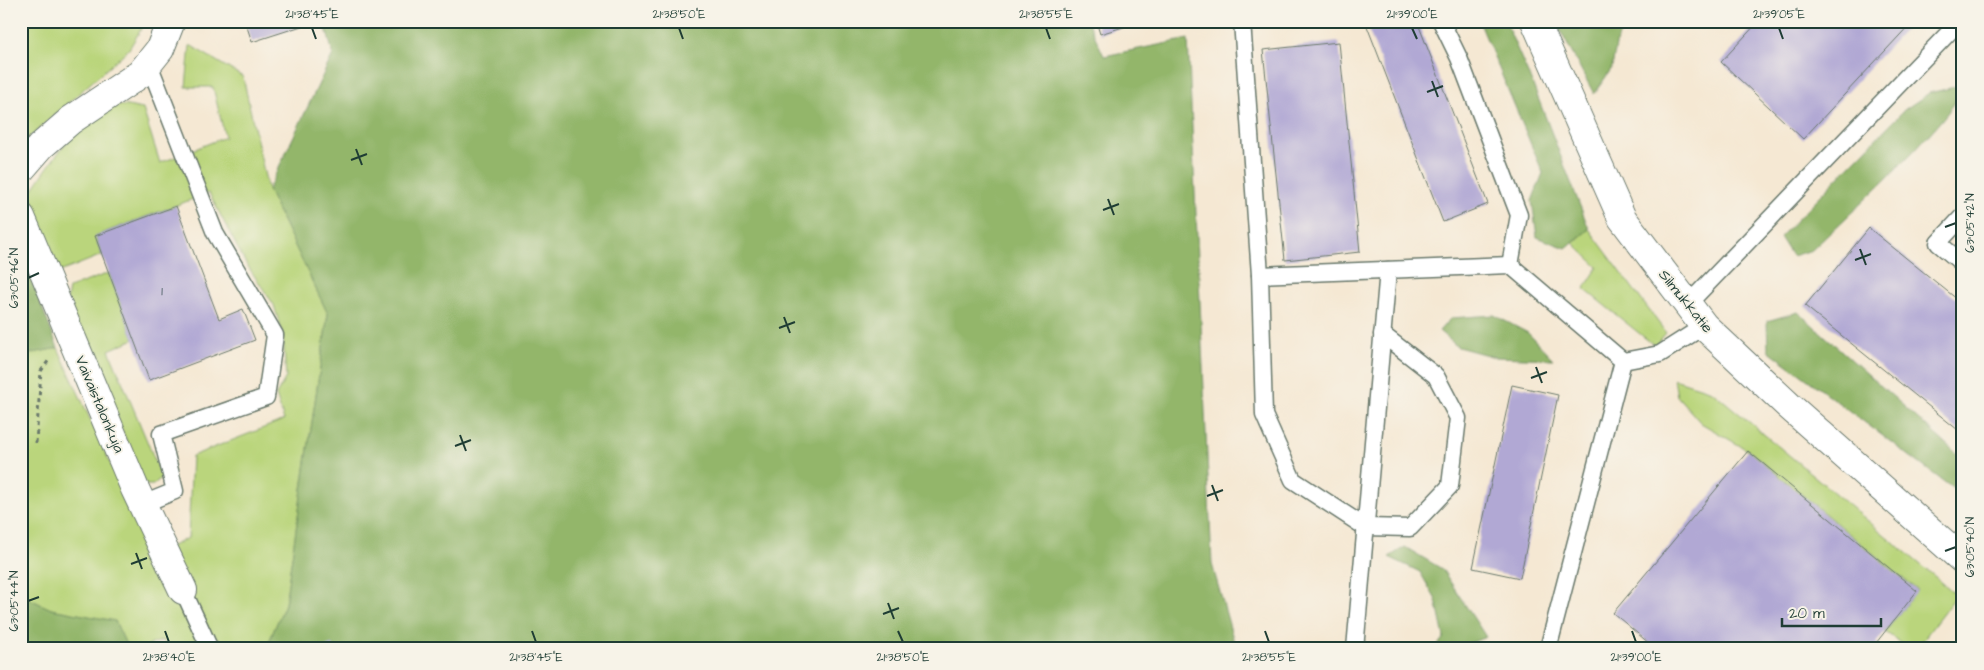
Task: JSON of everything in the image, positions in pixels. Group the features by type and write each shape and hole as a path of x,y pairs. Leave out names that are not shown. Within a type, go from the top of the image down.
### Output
{"street":[{"path":"21,168 41,146 71,120 121,89 149,64 160,49 171,21"},
{"name":"Silmukkatie","path":"1535,21 1622,218 1687,305 1704,326 1789,406 1963,560"},
{"name":"Vaivaistalonkuja","path":"21,217 143,504 183,590"}],"lane":[{"path":"1242,21 1260,275 1264,415 1293,480 1366,527 1410,528 1450,486 1458,418 1436,376 1382,334"},
{"path":"1441,21 1459,58 1520,215 1510,266"},
{"path":"1687,305 1960,21"},
{"path":"143,504 175,491 161,434 266,397 275,335 215,233 149,64"},
{"path":"1963,216 1938,243 1963,264"},
{"path":"1260,275 1510,266 1623,361"},
{"path":"1355,649 1388,270"},
{"path":"1623,361 1660,354 1704,326"},
{"path":"1551,647 1623,361"},
{"path":"183,590 210,649"}],"path":[{"path":"36,443 41,371 69,331"}],"green space":[{"path":"21,21 146,21 129,49 21,145"},
{"path":"324,21 1088,21 1104,56 1188,39 1212,564 1236,649 266,649 285,604 328,314 268,190 333,54"},
{"path":"1479,21 1505,21 1533,85 1589,229 1566,248 1537,237 1532,201 1543,173"},
{"path":"1555,21 1630,21 1617,39 1612,68 1594,94"},
{"path":"190,45 243,77 268,190 328,314 285,604 266,649 168,649 163,640 139,649 128,649 115,621 51,609 21,595 21,358 33,353 58,348 152,556 188,538 192,456 284,420 276,395 286,377 283,336 274,305 245,262 209,193 95,236 102,255 55,274 42,235 31,192 57,155 79,129 103,111 116,106 143,109 160,163 225,137 213,87 186,87"},
{"path":"1963,85 1958,99 1943,118 1871,194 1812,250 1792,256 1780,237 1904,110 1929,93"},
{"path":"1589,229 1666,333 1655,346 1584,289 1598,267 1573,243"},
{"path":"21,254 58,348 33,353 21,358"},
{"path":"109,273 134,339 109,350 162,477 153,485 145,485 67,300 69,288"},
{"path":"1798,312 1963,459 1963,496 1768,350 1767,321"},
{"path":"1494,315 1528,333 1553,359 1495,357 1458,347 1439,331 1451,318"},
{"path":"1674,379 1712,391 1957,595 1916,649 1910,649 1885,632 1917,590 1749,451 1701,423 1677,396"},
{"path":"1405,547 1442,569 1486,637 1465,645 1464,649 1435,649 1444,637 1436,600 1420,572 1389,557"},
{"path":"21,595 51,609 115,621 128,649 21,649"}],"building":[{"path":"245,21 314,21 314,22 252,42"},
{"path":"1096,21 1140,21 1140,22 1100,34"},
{"path":"1365,21 1417,21 1488,204 1443,222"},
{"path":"1759,21 1913,21 1803,139 1721,62"},
{"path":"1339,42 1360,252 1285,260 1263,50"},
{"path":"176,206 219,319 243,309 255,340 149,380 95,236"},
{"path":"1869,228 1963,304 1963,434 1805,306"},
{"path":"1512,385 1558,395 1520,578 1473,568"},
{"path":"1748,451 1917,591 1876,643 1883,649 1656,649 1613,613"},
{"path":"332,644 334,649 322,649"}]}
